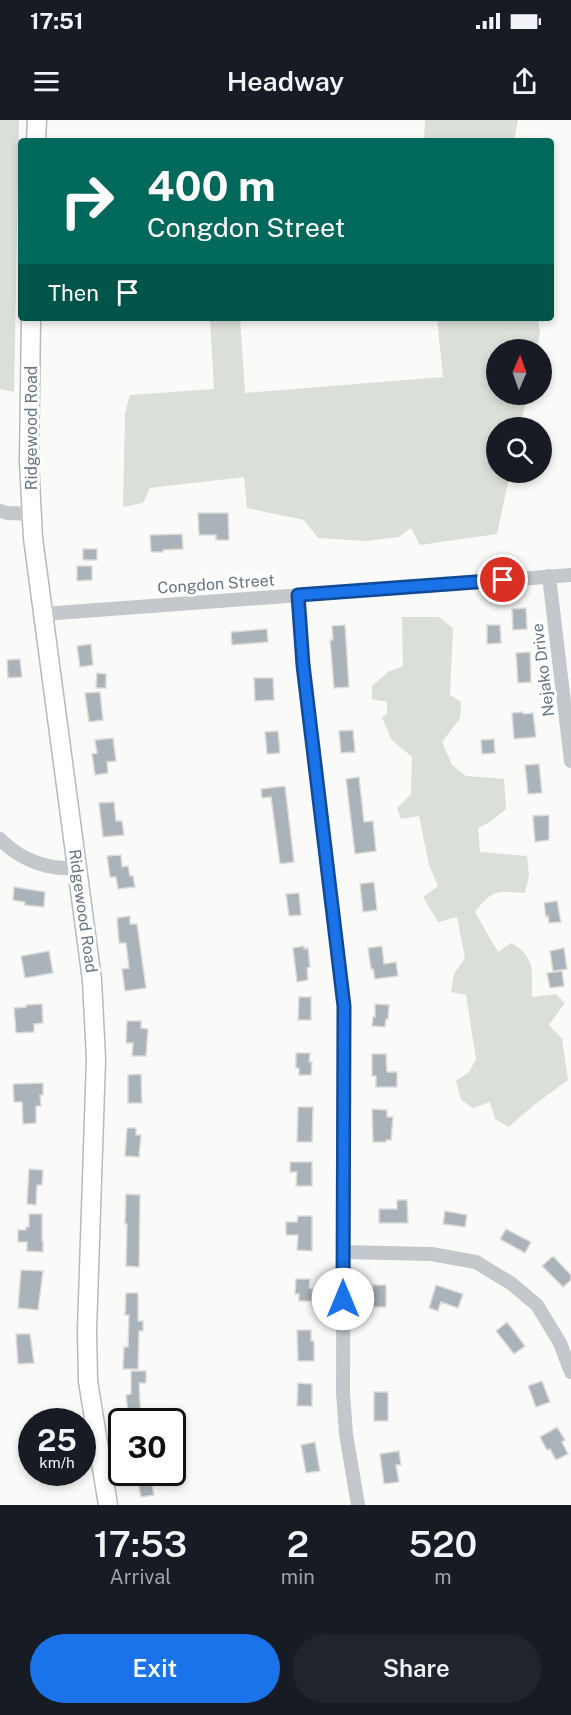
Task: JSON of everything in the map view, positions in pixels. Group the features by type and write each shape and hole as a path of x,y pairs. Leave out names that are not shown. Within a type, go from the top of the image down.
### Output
{"main road":[{"path":"36,138 37,120"},
{"name":"Ridgewood Road","path":"31,321 29,461 33,538 92,980 96,1059 87,1330 88,1381 108,1505"}],"street":[{"path":"0,511 32,514"},
{"name":"Congdon Street","path":"43,614 571,575"},
{"name":"Nejako Drive","path":"549,576 571,760"},
{"path":"298,595 303,665 344,1006 343,1393 346,1434 357,1505"},
{"path":"0,839 32,861 48,867 77,868"},
{"path":"344,1252 431,1254 477,1262 512,1284 537,1305 560,1343 571,1372"}],"shaded area":[{"path":"0,120 19,120 14,392 0,389"},
{"path":"425,120 518,120 515,138 424,138"},
{"path":"210,321 240,321 245,393 443,377 437,321 538,321 539,339 486,339 486,405 525,405 522,417 486,417 486,483 508,483 497,534 420,545 411,528 399,537 366,541 318,538 304,520 247,508 244,477 150,488 143,503 123,507 125,414 130,395 214,389"},
{"path":"402,617 439,617 453,628 450,695 461,702 460,718 442,742 452,765 466,776 504,779 506,809 478,828 480,852 527,856 529,875 525,893 496,893 486,899 475,912 498,952 511,943 525,954 532,972 532,997 556,994 565,1003 549,1025 562,1039 568,1080 509,1127 495,1119 490,1102 473,1108 461,1100 456,1081 469,1072 476,1059 466,995 451,992 454,974 465,958 457,917 438,922 423,897 438,886 429,865 419,816 401,819 397,808 411,794 412,757 392,740 382,718 387,714 387,702 372,699 372,686 388,672 403,666"}],"building":[{"path":"198,513 228,513 229,540 216,540 216,535 199,535"},
{"path":"182,534 183,549 151,552 150,535"},
{"path":"83,549 97,549 97,560 83,560"},
{"path":"77,566 92,566 92,580 77,581"},
{"path":"526,608 527,629 513,630 512,609"},
{"path":"345,625 349,687 334,688 330,640 333,640 332,626"},
{"path":"487,625 500,625 501,643 487,644"},
{"path":"267,629 268,642 232,645 231,632"},
{"path":"91,644 93,665 80,667 77,646"},
{"path":"530,652 531,682 518,683 516,653"},
{"path":"20,659 22,677 8,678 7,660"},
{"path":"97,673 106,674 106,688 96,688"},
{"path":"254,678 273,678 274,700 255,701"},
{"path":"100,692 103,720 89,722 85,693"},
{"path":"523,712 523,714 533,713 536,737 514,739 512,713"},
{"path":"353,730 355,752 341,753 339,731"},
{"path":"278,731 280,753 267,754 265,732"},
{"path":"113,738 116,761 107,762 108,773 95,775 92,754 97,753 95,740"},
{"path":"494,739 495,753 482,754 481,740"},
{"path":"539,764 542,793 528,794 525,765"},
{"path":"359,777 364,822 373,821 376,851 355,854 346,779"},
{"path":"285,786 294,862 280,864 271,797 262,798 261,789"},
{"path":"114,802 116,821 122,821 124,835 103,837 99,803"},
{"path":"549,815 549,840 535,842 533,816"},
{"path":"121,855 122,867 128,866 135,887 118,889 116,877 110,877 107,856"},
{"path":"374,882 377,910 363,912 360,884"},
{"path":"14,887 45,892 44,907 24,905 25,902 13,900"},
{"path":"299,893 301,915 289,916 286,894"},
{"path":"557,901 561,922 549,923 544,903"},
{"path":"130,916 130,924 137,924 146,988 125,991 122,969 129,968 126,943 119,943 117,918"},
{"path":"304,946 304,949 308,948 310,967 307,968 308,980 297,982 293,948"},
{"path":"382,946 384,964 396,962 398,976 375,979 368,948"},
{"path":"564,948 567,969 553,971 550,951"},
{"path":"49,951 53,973 25,978 21,956"},
{"path":"562,971 564,986 550,988 547,973"},
{"path":"299,997 311,997 311,1020 298,1020"},
{"path":"42,1004 43,1023 34,1024 34,1032 16,1033 14,1008"},
{"path":"375,1004 389,1005 385,1027 372,1026"},
{"path":"127,1021 141,1021 141,1028 148,1029 146,1056 132,1056 133,1043 126,1043"},
{"path":"296,1053 310,1053 311,1075 299,1075 299,1068 296,1068"},
{"path":"372,1054 386,1054 387,1072 397,1072 397,1087 376,1087 376,1076 372,1076"},
{"path":"141,1074 142,1103 128,1103 128,1075"},
{"path":"43,1083 43,1095 40,1095 41,1106 36,1106 36,1123 23,1124 22,1102 14,1102 13,1084"},
{"path":"298,1107 313,1107 312,1142 297,1142"},
{"path":"372,1109 387,1110 387,1117 393,1117 391,1140 373,1142"},
{"path":"127,1128 136,1128 136,1135 141,1135 139,1157 125,1156"},
{"path":"290,1162 312,1162 312,1186 296,1186 297,1172 290,1172"},
{"path":"29,1169 43,1170 42,1185 37,1185 36,1205 27,1204"},
{"path":"126,1194 140,1195 139,1267 126,1266"},
{"path":"397,1200 407,1200 408,1223 379,1223 379,1209 397,1209"},
{"path":"445,1211 467,1215 465,1227 443,1224"},
{"path":"29,1214 42,1214 43,1252 27,1251 27,1242 18,1242 18,1230 26,1230 26,1227 29,1227"},
{"path":"298,1216 312,1216 312,1251 297,1250 298,1235 286,1235 286,1222 297,1222"},
{"path":"506,1229 531,1242 525,1253 500,1239"},
{"path":"553,1256 571,1275 571,1280 563,1287 542,1266"},
{"path":"21,1270 43,1271 38,1310 18,1308"},
{"path":"296,1279 310,1279 309,1288 312,1289 312,1301 299,1301 299,1294 295,1294"},
{"path":"373,1285 386,1285 386,1307 373,1307"},
{"path":"436,1285 463,1294 458,1308 441,1302 438,1311 429,1308"},
{"path":"126,1293 138,1293 138,1321 143,1321 143,1331 139,1331 138,1369 123,1369 124,1347 128,1347 129,1315 125,1315"},
{"path":"507,1322 525,1346 514,1354 496,1331"},
{"path":"297,1330 311,1330 311,1341 314,1341 314,1361 298,1361"},
{"path":"16,1334 30,1334 34,1363 18,1364"},
{"path":"131,1371 146,1371 146,1383 139,1383 140,1408 127,1408 126,1395 131,1394"},
{"path":"542,1381 550,1402 536,1407 528,1386"},
{"path":"298,1383 312,1384 312,1406 297,1406"},
{"path":"374,1392 388,1392 388,1421 374,1421"},
{"path":"557,1427 565,1440 562,1442 568,1454 556,1460 540,1437"},
{"path":"315,1442 320,1471 306,1473 301,1445"},
{"path":"399,1451 401,1465 396,1465 399,1482 384,1484 380,1454"},
{"path":"139,1486 152,1486 154,1495 141,1497"}],"route":[{"path":"343,1299 344,1006 303,665 298,595 503,580"}]}
